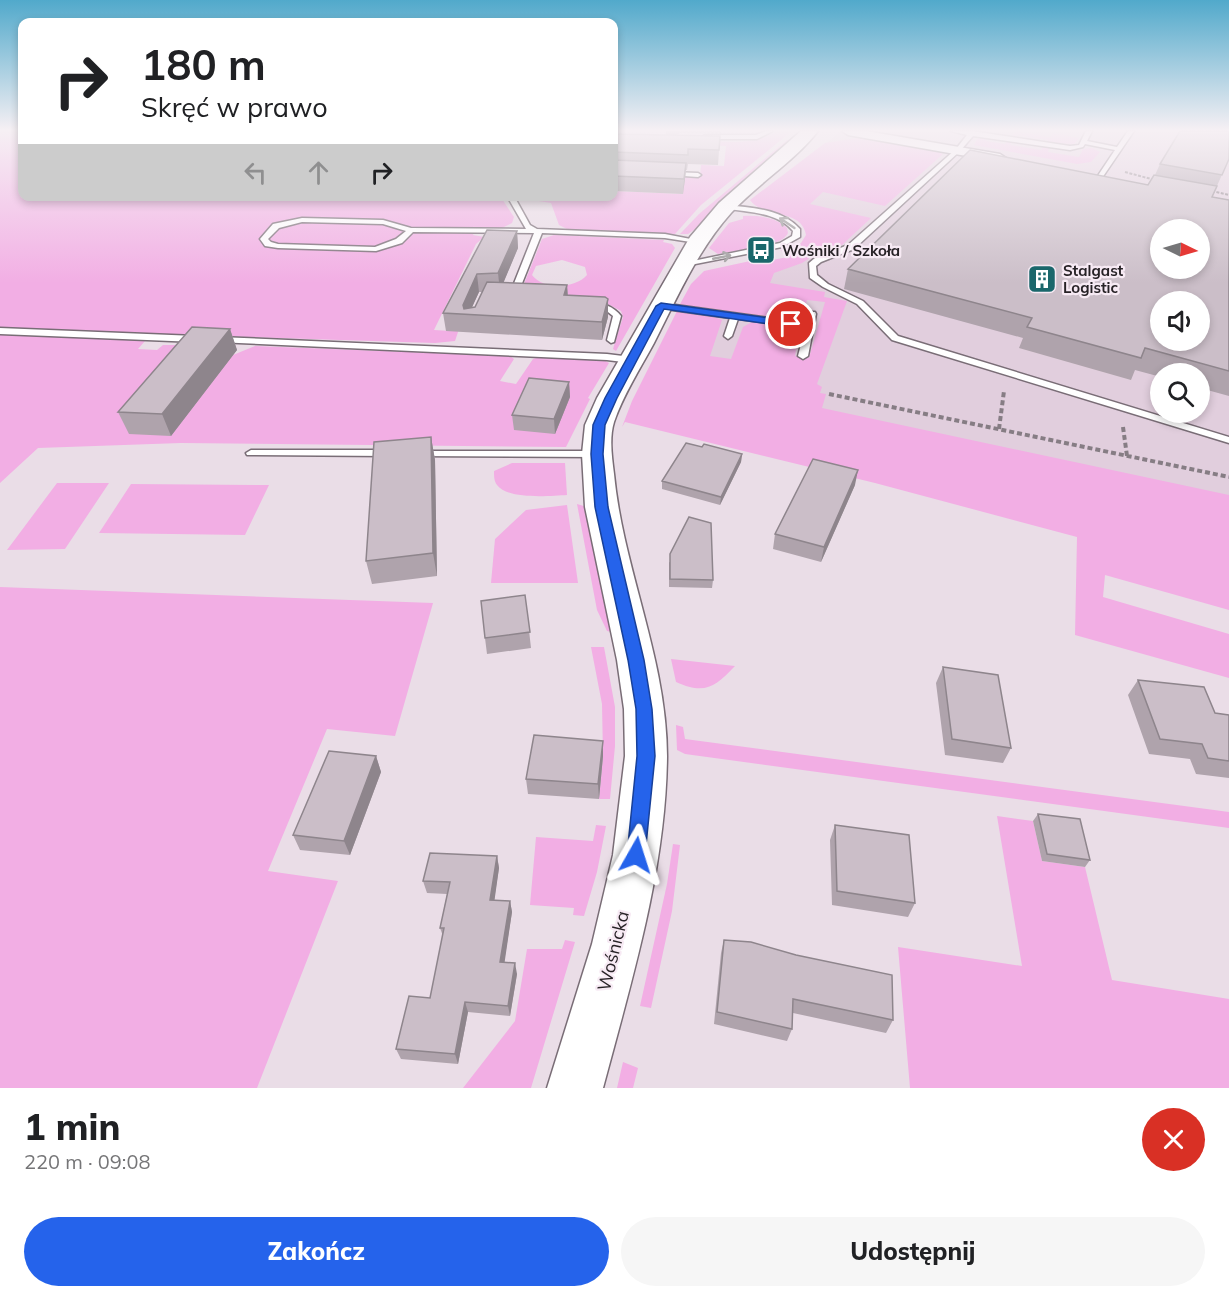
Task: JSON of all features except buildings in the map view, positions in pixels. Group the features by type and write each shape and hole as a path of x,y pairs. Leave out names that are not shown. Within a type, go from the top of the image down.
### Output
{"street":[{"name":"Wośnicka","path":"575,1088 617,944 634,866 646,756 644,709 636,660 601,507 597,454 599,425 621,350 661,306 690,253 726,207 755,182"}],"lane":[{"path":"923,182 851,247 818,260 812,265 813,276 825,287 865,305 885,331 895,338 1229,440"},
{"path":"513,201 527,226 537,231"},
{"path":"411,230 399,241 376,249 278,246 268,244 264,239 276,226 302,220 383,222 411,230 537,231 664,236 690,253 782,245 796,237 797,231 787,220 763,213 726,207"},
{"path":"524,297 508,296 537,231"},
{"path":"214,340 608,357 621,350 617,316 611,310 588,303"},
{"path":"661,306 809,326"},
{"path":"802,356 812,314"},
{"path":"728,336 735,316"},
{"path":"0,331 202,340"},
{"path":"251,453 597,454"}],"path":[{"path":"1208,190 1229,195"},
{"path":"999,429 1007,374"},
{"path":"830,394 1229,477"}],"shaded area":[{"path":"0,182 18,182 18,201 503,201 514,217 512,223 502,228 476,228 473,235 484,237 476,244 434,330 451,331 456,323 461,323 455,341 435,343 151,334 138,349 157,350 163,345 198,345 233,355 255,346 510,356 514,359 500,381 516,384 533,359 539,357 602,359 609,363 588,398 590,399 566,447 181,443 38,448 0,483"},
{"path":"683,182 730,182 701,205 675,234 567,229 559,225 551,203 539,201 618,201 618,191 683,194"},
{"path":"737,182 745,182 695,229 688,234 680,234 699,214"},
{"path":"774,182 912,182 885,206 823,192 810,204 871,218 842,245 819,252 802,263 774,273 770,283 825,292 824,297 847,301 817,384 822,387 820,393 826,394 822,408 1229,495 1229,610 1105,575 1103,597 1229,634 1229,678 1075,635 1077,537 875,483 625,422 622,427 632,401 677,311 712,316 722,320 710,356 731,359 743,327 752,322 790,328 798,336 795,356 809,358 825,302 807,300 803,313 790,319 679,306 691,284 704,271 768,257 772,260 788,257 781,250 801,243 806,235 803,227 797,221 764,210 750,200"},
{"path":"784,182 1229,182 1229,574 654,365 700,277 811,252 827,217 760,203"},
{"path":"743,216 761,216 772,219 783,224 788,234 773,243 753,248 718,254 709,248 729,223 743,219"},
{"path":"554,235 664,240 663,242 672,244 675,248 616,351 613,349 623,317 621,311 606,303 522,289 542,239","holes":["562,260 585,267 587,275 582,280 567,285 551,285 537,280 532,275 536,266"]},
{"path":"512,463 565,463 567,495 530,496 502,490 495,482 494,471"},
{"path":"57,483 109,483 65,549 7,550"},
{"path":"131,484 269,485 245,535 99,533"},
{"path":"577,504 587,507 612,632 607,631 597,610"},
{"path":"567,505 578,583 491,583 495,539 526,510"},
{"path":"0,587 433,603 395,736 327,729 268,871 338,881 257,1088 0,1088"},
{"path":"591,647 604,647 615,707 615,746 610,799 599,799 603,756 602,704"},
{"path":"671,659 735,666 715,684 695,688 676,682"},
{"path":"676,725 683,727 685,739 1229,812 1229,828 685,754 677,750"},
{"path":"997,816 1033,821 1042,861 1085,867 1112,980 1229,999 1229,1088 910,1088 898,947 1022,966"},
{"path":"596,825 606,826 597,872 584,916 573,915 574,908 530,905 536,837 593,841"},
{"path":"673,844 680,845 672,911 651,1008 640,1006 667,884"},
{"path":"565,940 575,942 531,1088 463,1088 515,1021 527,949 562,949"},
{"path":"623,1062 638,1068 633,1088 617,1088"}],"place":[{"name":"Wośniki / Szkoła","path":"761,250"},
{"name":"Stalgast Logistic","path":"1042,279"}],"route":[{"path":"636,855 646,756 644,709 636,660 601,507 597,454 599,425 611,398 661,306 791,324"}]}
